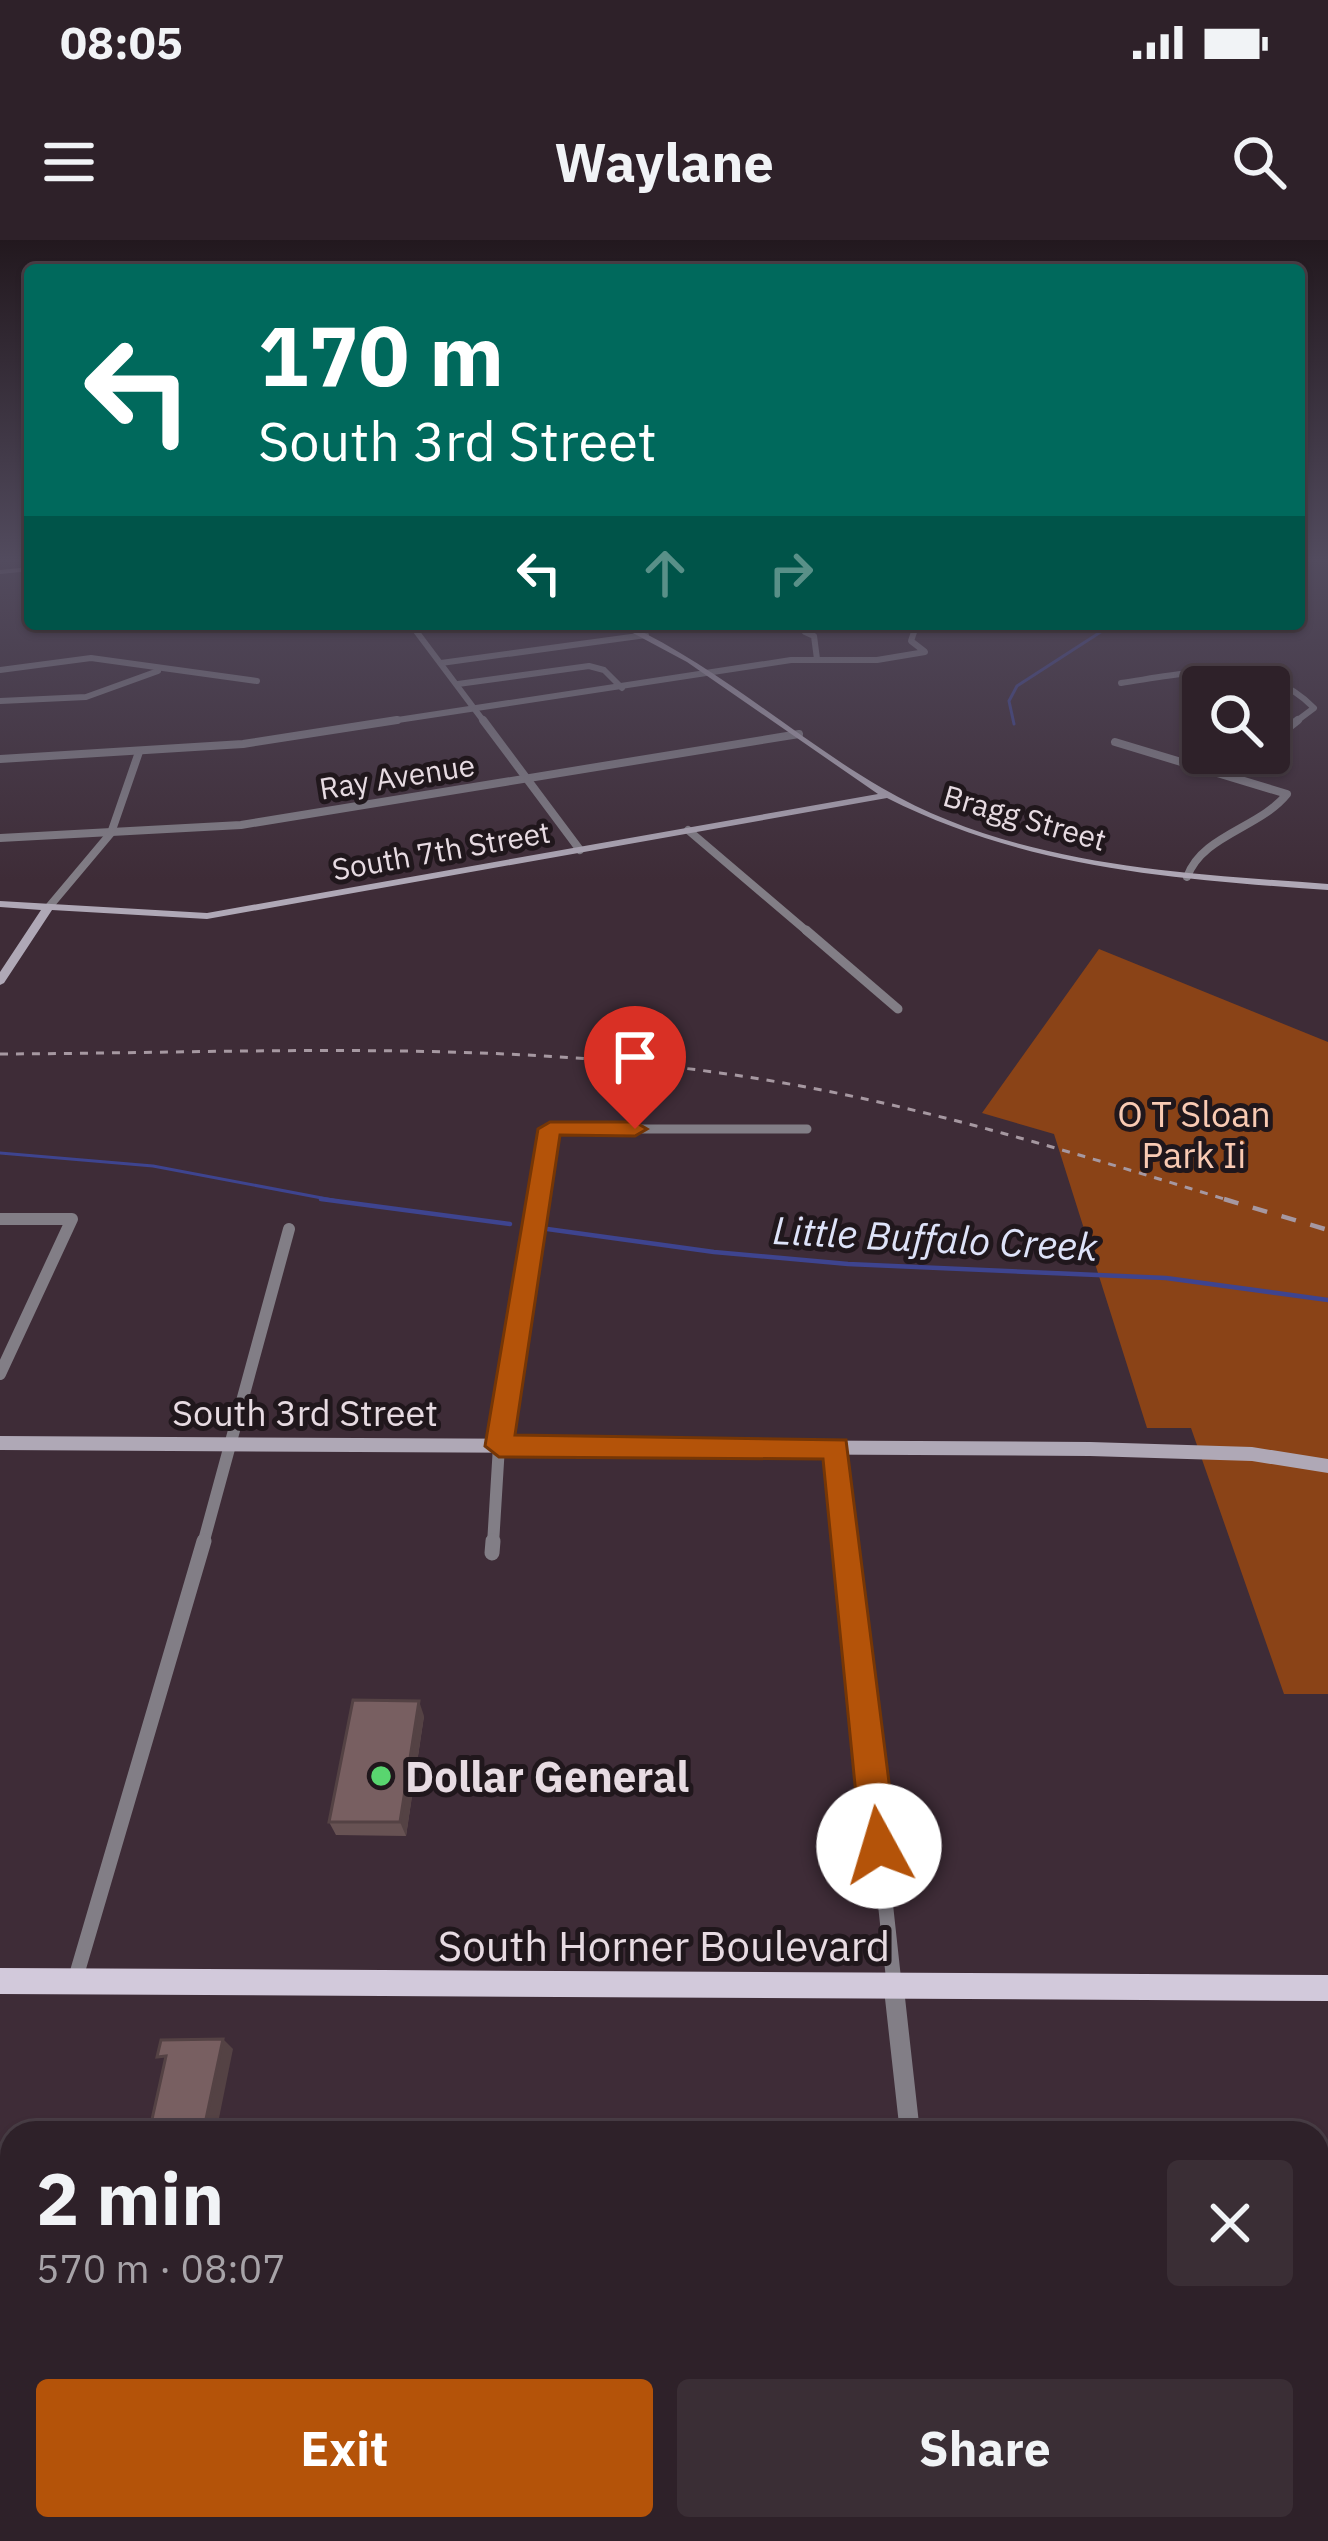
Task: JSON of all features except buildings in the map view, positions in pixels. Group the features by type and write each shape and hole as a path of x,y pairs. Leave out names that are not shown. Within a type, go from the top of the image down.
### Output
{"main road":[{"name":"South Horner Boulevard","path":"0,1981 1328,1988"}],"street":[{"path":"0,670 35,665"},
{"path":"133,665 257,681"},
{"path":"443,665 580,850"},
{"name":"Bragg Street","path":"699,665 887,795 944,821 1041,852 1187,877 1328,886"},
{"path":"0,759 229,746 769,665"},
{"path":"458,684 590,666 601,668 622,688"},
{"path":"0,701 86,697 159,670"},
{"path":"1121,683 1182,676"},
{"path":"1290,689 1314,708 1290,727"},
{"name":"Ray Avenue","path":"0,838 242,826 799,734"},
{"path":"1115,742 1182,761"},
{"path":"0,981 48,908 111,833 140,752"},
{"path":"1187,877 1194,858 1287,799 1279,790 1225,774"},
{"name":"South 7th Street","path":"0,904 207,916 887,795"},
{"path":"688,830 898,1009"},
{"path":"492,1552 499,1446 550,1129 807,1130"},
{"path":"0,1219 72,1219 0,1374"},
{"path":"74,1981 232,1444 289,1228"},
{"name":"South 3rd Street","path":"0,1443 1212,1451 1328,1466"},
{"path":"836,1448 909,2121"}],"green space":[{"name":"O T Sloan Park Ii","path":"1099,949 1328,1042 1328,1694 1284,1694 1191,1428 1147,1428 1054,1134 982,1113"}],"waterway":[{"path":"1014,724 1009,701 1017,686 1049,665"},
{"name":"Little Buffalo Creek","path":"0,1153 153,1166 341,1202"},
{"name":"Little Buffalo Creek","path":"321,1199 341,1202"},
{"name":"Little Buffalo Creek","path":"341,1202 510,1224"},
{"name":"Little Buffalo Creek","path":"540,1228 714,1252 848,1264 1166,1278 1328,1300"}],"railway":[{"path":"0,1054 381,1051 666,1066 880,1102 1228,1200"},
{"path":"1228,1200 1328,1230"},
{"path":"1228,1200 1234,1202"}],"place":[{"name":"Dollar General","path":"381,1776"}],"route":[{"path":"635,1129 550,1129 499,1446 836,1448 879,1846"}]}
